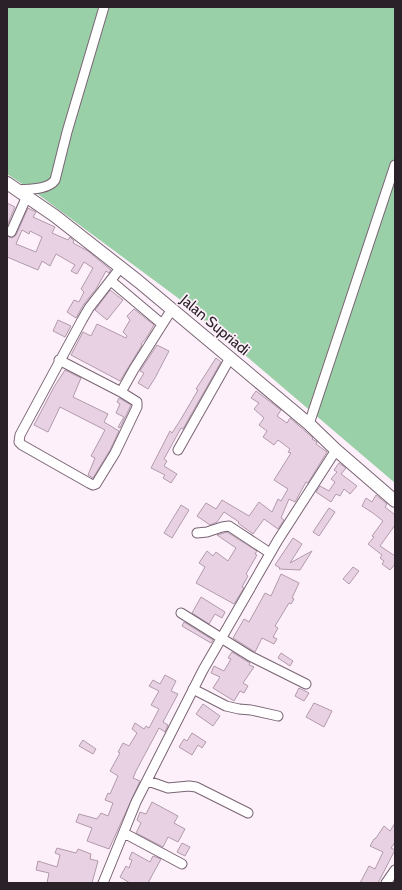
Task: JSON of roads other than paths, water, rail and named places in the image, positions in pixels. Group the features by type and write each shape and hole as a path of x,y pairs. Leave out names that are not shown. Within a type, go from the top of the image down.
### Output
{"main road":[{"name":"Jalan Supriadi","path":"7,183 66,224 121,267 309,424 336,450 395,501"}],"street":[{"path":"11,232 23,193 47,187 55,180 67,132 104,7"},
{"path":"309,424 395,165"},
{"path":"60,360 122,392 137,402 138,406 115,453 97,482 94,484 91,484 19,442 20,435 60,360 89,308 121,267"},
{"path":"111,281 162,324"},
{"path":"122,392 134,369 172,309"},
{"path":"178,450 230,358"},
{"path":"103,883 136,802 193,690 270,553 336,450"},
{"path":"197,533 229,526 270,553"},
{"path":"181,613 250,656 306,684"},
{"path":"193,690 226,706 278,716"},
{"path":"148,781 168,788 190,786 196,787 248,813"},
{"path":"124,833 182,864"},
{"path":"386,883 395,870"}]}
